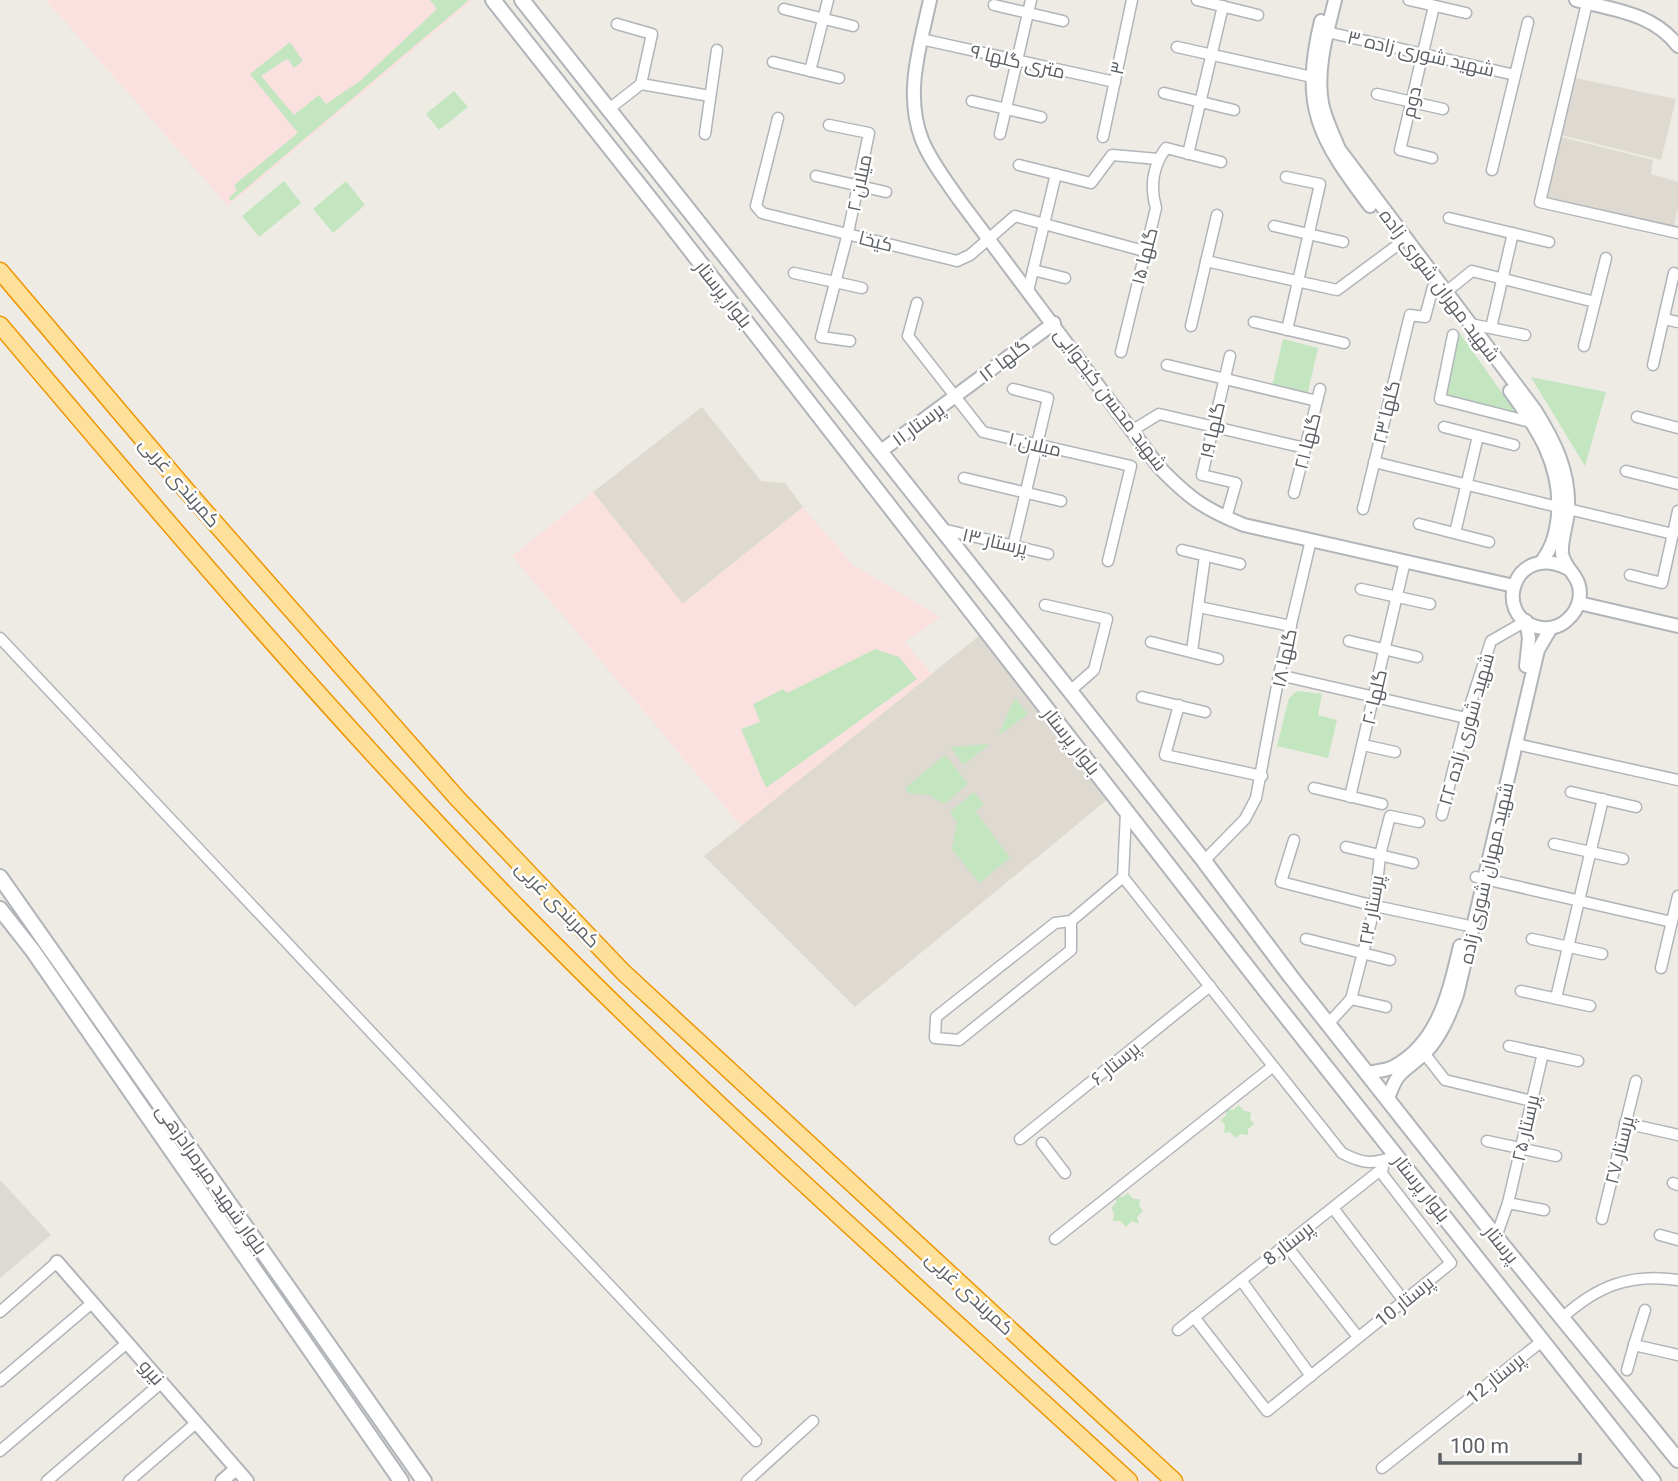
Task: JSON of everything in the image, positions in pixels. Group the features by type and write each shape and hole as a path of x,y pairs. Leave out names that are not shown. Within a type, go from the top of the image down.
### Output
{"highway":[{"name":"کمربندی غربی","path":"0,271 186,490 457,799 623,972 1174,1481"},
{"name":"کمربندی غربی","path":"0,325 209,571 344,723 524,913 738,1123 1129,1481"}],"main road":[{"name":"بلوار پرستار","path":"493,0 1653,1481"},
{"name":"بلوار پرستار","path":"522,0 1070,691 1328,1024"},
{"path":"830,430 850,413"},
{"name":"بلوار شهید میرمرادزهی","path":"0,877 424,1481"},
{"name":"بلوار شهید میرمرادزهی","path":"0,909 33,951 401,1481"},
{"name":"پرستار","path":"1328,1024 1496,1237 1678,1460"}],"street":[{"path":"810,71 828,0"},
{"name":"شهید محسن کیخوایی","path":"930,0 914,70 914,102 922,140 937,167 989,239 1159,467 1184,494 1244,525 1514,586"},
{"path":"1000,134 1031,0"},
{"name":"۳","path":"1103,137 1132,0"},
{"path":"1197,0 1258,15"},
{"name":"شهید مهران شوری زاده","path":"1326,0 1321,78 1322,102 1328,125 1339,149 1534,423 1551,458 1558,483 1563,508 1562,553 1567,568"},
{"name":"شهید مهران شوری زاده","path":"1335,0 1323,31 1312,77 1313,104 1320,128 1338,165 1399,244 1470,324 1549,432 1560,456 1567,482 1554,540 1542,561"},
{"path":"1409,0 1466,13"},
{"path":"1678,46 1668,32 1645,18 1582,1 1540,202 1678,233"},
{"path":"994,5 1063,21"},
{"path":"1188,154 1223,6"},
{"name":"دوم","path":"1432,158 1400,150 1434,6"},
{"path":"784,9 853,26"},
{"path":"1492,170 1528,22"},
{"path":"609,109 641,84 652,34 617,24"},
{"name":"شهید شوری زاده ۳","path":"1323,31 1515,75"},
{"name":"۹ متری گلها","path":"921,39 1115,82"},
{"path":"1177,47 1312,77"},
{"path":"705,134 717,50"},
{"path":"773,62 839,78"},
{"path":"641,84 710,96"},
{"path":"1164,93 1234,110"},
{"path":"1377,94 1443,109"},
{"path":"972,101 1041,117"},
{"name":"کیخا","path":"778,118 756,205 758,210 957,261 970,256 1015,216 1045,222"},
{"name":"میلان ۲","path":"828,125 869,133 848,233"},
{"path":"1018,165 1091,183 1112,155 1158,159 1166,148 1221,162"},
{"name":"گلها ۱۵","path":"1121,352 1156,208 1151,189 1158,159"},
{"path":"1028,291 1056,174"},
{"path":"816,176 886,192"},
{"path":"1286,177 1320,184 1287,330"},
{"path":"1191,326 1216,215"},
{"path":"1449,218 1549,242"},
{"path":"1045,222 1144,251"},
{"path":"1274,226 1343,242"},
{"path":"848,233 821,337 850,341"},
{"path":"1491,328 1513,233"},
{"path":"1206,261 1337,290 1399,244"},
{"path":"1584,346 1606,258"},
{"path":"1033,270 1065,278"},
{"path":"1440,290 1472,271 1595,302"},
{"path":"794,273 862,288"},
{"path":"1653,365 1674,273"},
{"name":"گلها ۲۳","path":"1363,509 1410,315 1425,317 1440,290"},
{"path":"917,303 908,336 955,397"},
{"path":"1664,319 1678,322"},
{"path":"1254,322 1344,344"},
{"name":"گلها ۱۲","path":"955,397 1054,323"},
{"path":"1470,324 1525,335"},
{"path":"1453,335 1440,399 1534,423"},
{"name":"گلها ۱۹","path":"1226,518 1236,483 1202,475 1230,356"},
{"path":"1167,365 1317,401"},
{"path":"1013,389 1048,398 1013,546"},
{"name":"گلها ۲۱","path":"1294,493 1320,389"},
{"name":"میلان ۱","path":"955,397 983,432 1131,466 1108,561"},
{"name":"پرستار ۱۱","path":"881,452 955,397"},
{"path":"1133,430 1159,414 1305,448"},
{"path":"1637,417 1678,428"},
{"path":"1444,427 1514,445"},
{"path":"1455,533 1478,436"},
{"path":"1374,463 1672,534"},
{"path":"1626,471 1678,484"},
{"path":"964,478 1061,501"},
{"path":"1630,575 1662,583 1678,511"},
{"path":"1419,524 1489,542"},
{"name":"پرستار ۱۳","path":"942,529 1048,554"},
{"name":"گلها ۱۸","path":"1203,861 1245,818 1256,798 1279,675 1311,540"},
{"path":"1182,550 1240,564"},
{"path":"1192,651 1205,556"},
{"name":"گلها ۲۰","path":"1350,797 1405,561"},
{"path":"1542,561 1555,562 1567,568 1576,578 1580,590 1579,603 1573,615 1563,624 1551,628 1537,627 1526,621 1517,611 1513,599 1514,586 1520,574 1529,565 1542,561"},
{"path":"1361,589 1430,604"},
{"path":"1579,603 1678,626"},
{"path":"1045,605 1107,620 1094,670 1070,691"},
{"path":"1199,607 1291,626"},
{"name":"شهید مهران شوری زاده","path":"1512,743 1529,650 1526,621"},
{"name":"شهید شوری زاده ۲۲","path":"1442,815 1466,718 1491,641 1526,621"},
{"name":"شهید مهران شوری زاده","path":"1388,1100 1397,1075 1424,1053 1439,1035 1457,995 1480,878 1512,743 1538,650 1551,628"},
{"path":"0,638 756,1441"},
{"path":"1349,641 1417,657"},
{"path":"1151,642 1218,659"},
{"path":"1279,675 1466,718"},
{"path":"1142,697 1205,712"},
{"path":"1179,705 1165,755 1262,776"},
{"path":"1512,743 1678,780"},
{"path":"1363,744 1395,752"},
{"path":"1314,789 1382,804"},
{"path":"1571,792 1636,807"},
{"path":"1556,998 1602,799"},
{"path":"1126,811 1123,877 1272,1067 1342,1153 1360,1163 1379,1163 1397,1156"},
{"name":"پرستار ۲۳","path":"1328,1024 1351,999 1375,906 1380,855 1390,816 1419,822"},
{"path":"1294,840 1281,882 1465,925"},
{"path":"1554,844 1623,859"},
{"path":"1346,847 1413,863"},
{"path":"1071,921 1071,950 959,1040 935,1038 936,1017 1055,923 1071,921 1123,877"},
{"path":"1480,878 1672,922"},
{"name":"شهید مهران شوری زاده","path":"1367,1073 1392,1068 1418,1047 1432,1030 1449,992 1465,925 1480,878"},
{"path":"1661,968 1678,896"},
{"path":"1306,939 1391,960"},
{"path":"1532,939 1602,954"},
{"name":"پرستار ۶","path":"1020,1139 1210,986"},
{"path":"1521,991 1590,1006"},
{"path":"1351,999 1386,1007"},
{"path":"1509,1045 1578,1061"},
{"path":"1424,1053 1445,1080 1532,1101"},
{"name":"پرستار ۲۵","path":"1496,1237 1508,1203 1543,1053"},
{"path":"1055,1239 1272,1067"},
{"name":"پرستار ۲۷","path":"1602,1219 1636,1081"},
{"path":"1625,1123 1678,1135"},
{"path":"1487,1141 1556,1156"},
{"path":"1042,1143 1065,1173"},
{"name":"پرستار 8","path":"1178,1330 1397,1156"},
{"name":"پرستار 10","path":"1194,1317 1266,1411 1311,1376 1451,1263 1380,1171"},
{"path":"1508,1203 1544,1210"},
{"path":"1333,1208 1404,1301"},
{"path":"1660,1236 1678,1240"},
{"path":"1286,1245 1358,1337"},
{"path":"0,1312 57,1262"},
{"name":"نیرو","path":"57,1262 242,1477"},
{"path":"1562,1318 1600,1289 1635,1278 1678,1280"},
{"path":"1241,1280 1311,1376"},
{"path":"0,1381 92,1303"},
{"path":"1627,1370 1645,1310"},
{"name":"پرستار 12","path":"1382,1468 1542,1341"},
{"path":"0,1451 127,1343"},
{"path":"1634,1345 1678,1355"},
{"path":"47,1481 161,1383"},
{"path":"747,1481 813,1421"},
{"path":"129,1481 196,1423"},
{"path":"222,1481 242,1477"}],"shaded area":[{"path":"46,0 473,0 228,206"},
{"path":"1575,78 1676,99 1661,160 1561,135"},
{"path":"1561,137 1653,160 1651,174 1678,182 1678,207 1674,227 1547,197"},
{"path":"702,407 761,481 785,483 803,507 682,604 593,492"},
{"path":"593,492 683,604 803,507 853,565 941,617 905,642 932,674 741,826 512,556"},
{"path":"980,635 1108,799 855,1007 704,856"},
{"path":"0,1180 51,1235 0,1278"}],"green space":[{"path":"430,0 469,0 231,201 229,198 237,190 234,185 298,133 250,74 290,42 303,61 294,68 288,59 285,60 261,76 294,115 319,95 326,104 360,81 437,9"},
{"path":"454,91 468,107 439,130 426,114"},
{"path":"284,181 301,203 259,237 242,216"},
{"path":"346,181 365,205 333,233 313,209"},
{"path":"1459,332 1516,413 1444,394"},
{"path":"1283,339 1318,348 1307,396 1272,386"},
{"path":"1531,377 1606,392 1585,466"},
{"path":"875,649 899,657 917,679 766,788 741,729 760,722 753,704 783,689 787,693"},
{"path":"1297,691 1322,694 1318,715 1337,720 1328,758 1277,746 1289,698"},
{"path":"1015,698 1028,714 998,736"},
{"path":"990,744 963,765 951,747"},
{"path":"945,755 968,784 944,804 929,795 908,793 905,788"},
{"path":"974,792 984,805 975,811 1010,858 979,883 952,849 957,823 950,812"},
{"path":"1239,1105 1244,1111 1251,1112 1250,1119 1254,1124 1248,1129 1248,1135 1241,1134 1236,1138 1230,1132 1224,1133 1225,1125 1221,1120 1226,1115 1226,1109 1233,1110"},
{"path":"1128,1193 1133,1199 1140,1199 1139,1206 1143,1211 1137,1217 1139,1224 1132,1221 1126,1227 1120,1221 1113,1221 1114,1213 1111,1208 1116,1203 1116,1196 1122,1197"}]}
